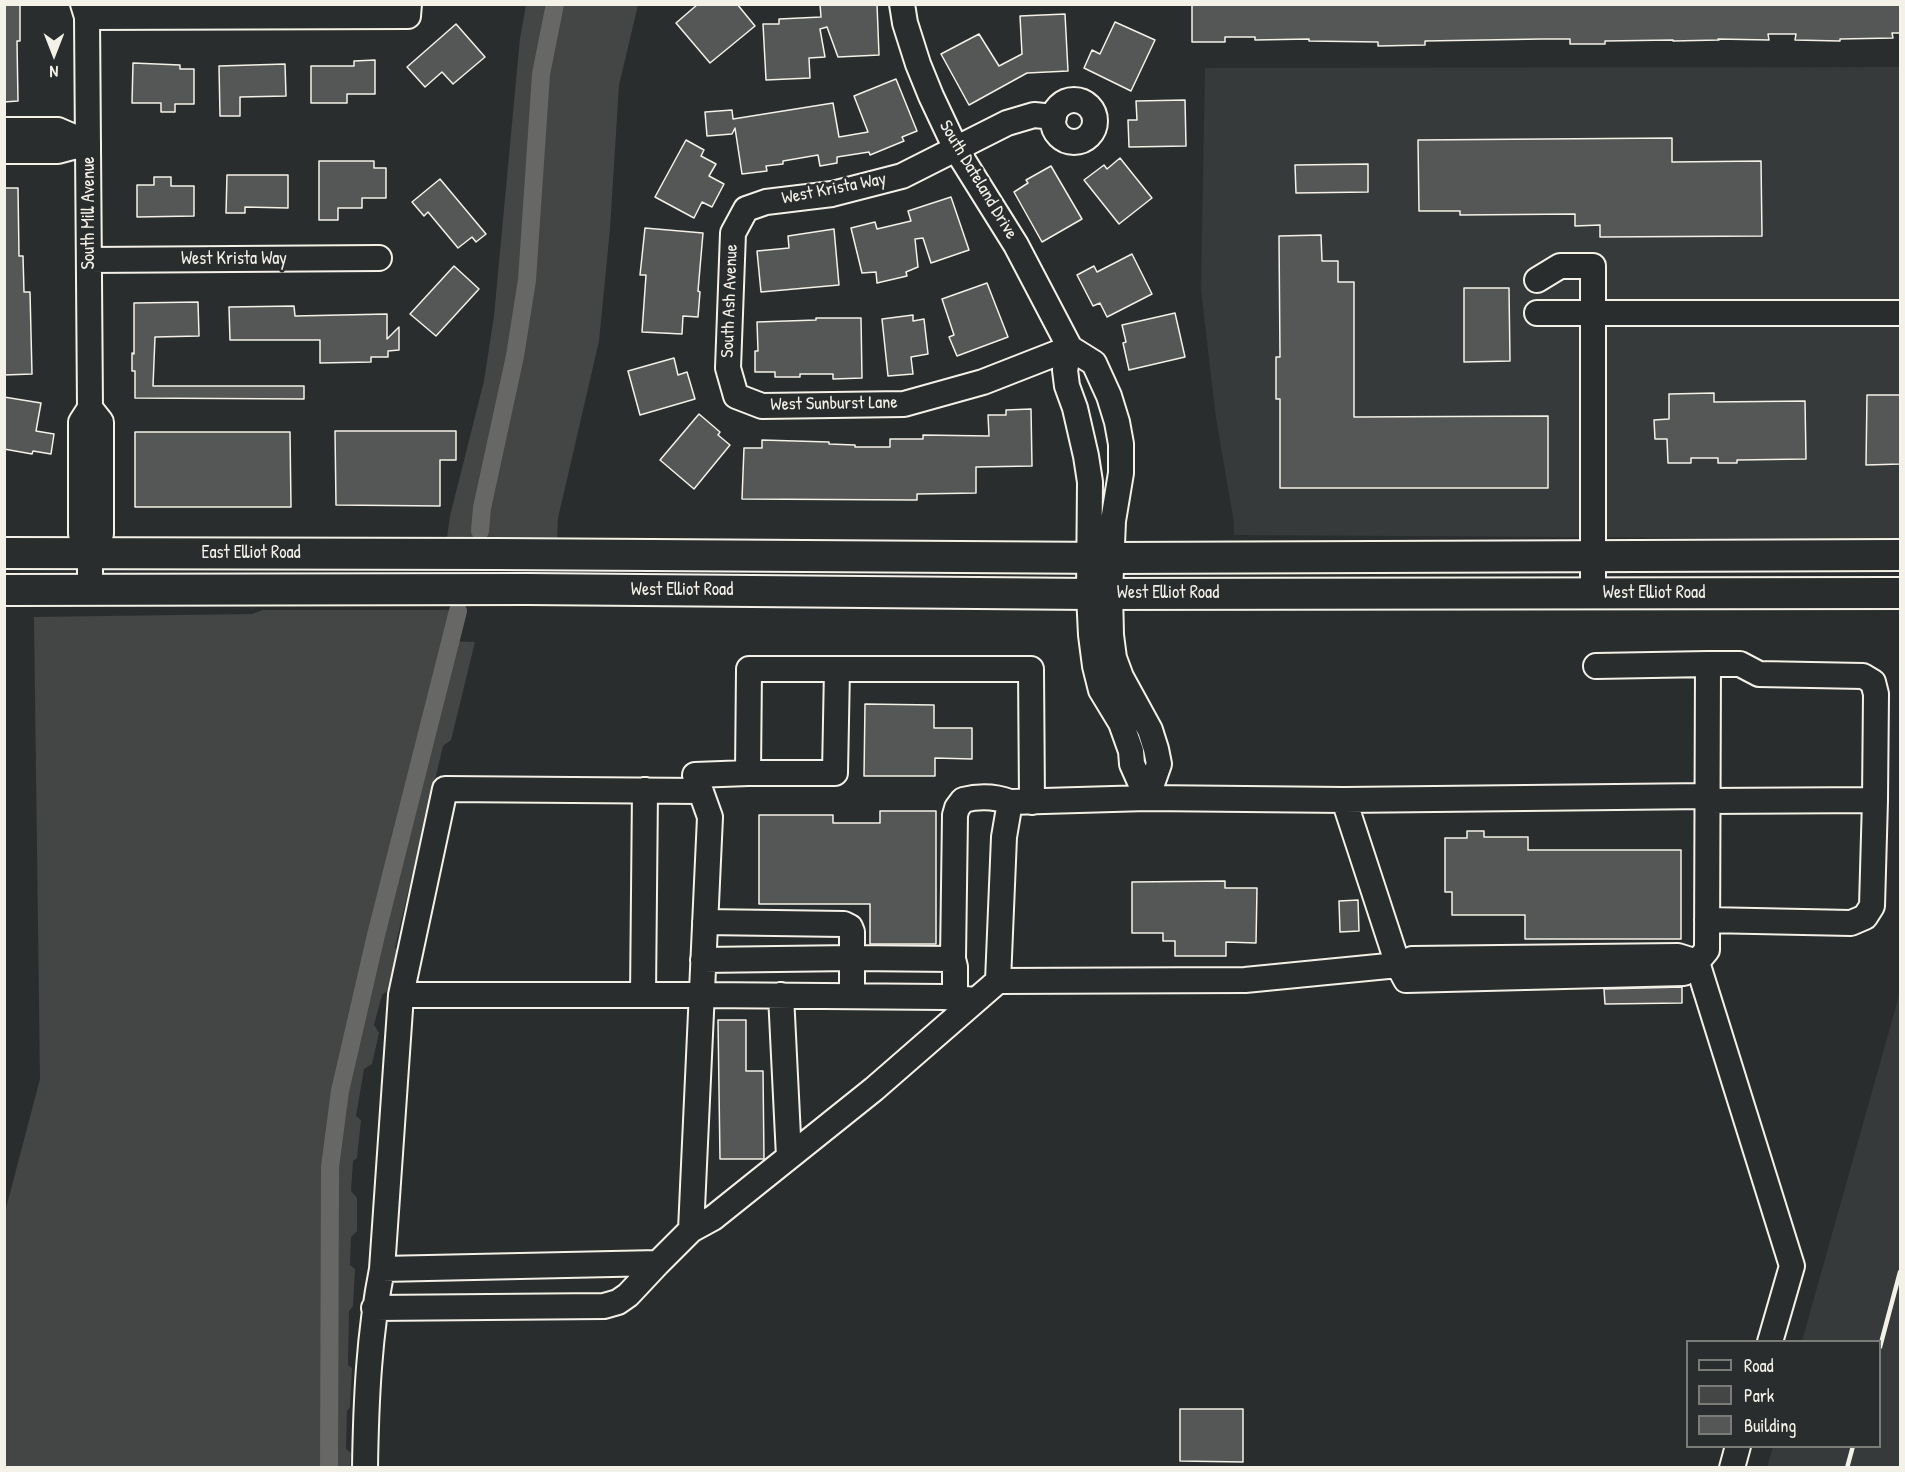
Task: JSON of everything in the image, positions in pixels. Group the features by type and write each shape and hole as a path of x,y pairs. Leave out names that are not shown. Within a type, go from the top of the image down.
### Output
{"main road":[{"name":"East Elliot Road","path":"4,553 497,554"},
{"name":"West Elliot Road","path":"497,554 1102,557 1900,555"},
{"name":"West Elliot Road","path":"436,589 1100,593 1900,593"},
{"name":"East Elliot Road","path":"4,590 436,589"}],"street":[{"name":"South Dateland Drive","path":"902,4 905,23 918,64 956,148 1016,245 1070,348 1094,363 1109,396 1121,444 1121,473 1113,521 1102,557"},
{"path":"87,9 408,10"},
{"name":"South Mill Avenue","path":"87,9 90,408 100,422 101,529 101,534 90,553 90,590"},
{"name":"West Krista Way","path":"746,209 766,202 832,194 903,176 1007,123 1034,115 1054,117"},
{"path":"4,130 58,130 88,143"},
{"path":"4,151 58,150 88,143"},
{"name":"South Ash Avenue","path":"736,396 728,368 733,233 746,209"},
{"name":"West Krista Way","path":"89,260 379,258"},
{"path":"1537,280 1560,266 1593,267 1593,593"},
{"path":"1537,313 1900,313"},
{"name":"South Dateland Drive","path":"1070,348 1065,370 1067,386 1075,408 1086,456 1102,557 1100,593 1092,645 1095,666 1101,690 1121,723 1131,751 1132,764 1147,798"},
{"name":"West Sunburst Lane","path":"736,396 762,406 904,404 983,382 1070,348"},
{"path":"1344,800 1398,965 1406,980 1684,973 1707,950 1707,664"},
{"path":"1596,666 1740,664 1759,674 1863,676 1873,682 1876,694 1872,906 1865,917 1851,923 1707,920"},
{"path":"748,773 748,669 1031,669 1021,802 1004,837 998,981"},
{"path":"691,1230 710,817 694,776 748,773 835,773 837,669"},
{"path":"365,1467 366,1414 374,1308 382,1269 401,995 445,789 700,790"},
{"path":"643,995 645,790"},
{"path":"965,999 953,959 955,814 963,800 977,797 1021,802 1147,798 1875,800"},
{"path":"705,922 844,924 850,927 852,932 852,996"},
{"path":"703,960 953,959"},
{"path":"1696,962 1792,1266 1770,1340"},
{"path":"374,1308 604,1306 618,1302 628,1295 691,1230 713,1218 874,1089 965,999 998,981 1245,980 1398,965"},
{"path":"401,995 781,995 965,999"},
{"path":"781,995 789,1157"},
{"path":"382,1269 658,1263"},
{"path":"1732,1467 1737,1448"}],"shaded area":[{"path":"1900,67 1900,539 1234,535 1234,523 1216,418 1201,290 1205,68"},
{"path":"1900,992 1900,1467 1767,1467 1773,1448 1881,1448 1881,1340 1802,1340"}],"green space":[{"path":"526,5 638,5 619,85 610,229 599,341 558,518 557,541 447,538 450,516 484,381 494,316 520,38"},
{"path":"263,610 451,610 445,641 475,642 451,740 443,746 395,947 397,952 388,990 382,995 374,1025 379,1033 372,1064 364,1069 356,1116 361,1120 357,1158 353,1161 351,1191 357,1198 357,1231 351,1237 350,1265 355,1269 353,1306 349,1311 348,1365 352,1368 350,1407 347,1411 346,1449 351,1453 350,1467 5,1468 5,1212 40,1079 34,617 252,614"}],"building":[{"path":"4,4 20,4 20,41 17,41 18,101 4,102"},
{"path":"698,4 737,4 755,26 710,63 676,23"},
{"path":"820,4 877,4 879,55 838,57 827,27 820,29 825,57 809,58 810,78 766,80 763,24 779,24 779,19 821,17"},
{"path":"1192,4 1900,4 1900,33 1892,33 1893,38 1840,39 1840,41 1795,40 1796,34 1768,34 1769,40 1605,41 1605,44 1570,44 1570,39 1542,39 1425,41 1425,45 1378,46 1378,42 1309,41 1309,39 1255,40 1255,37 1225,37 1225,42 1192,42"},
{"path":"1065,14 1068,71 1027,73 969,105 941,54 979,34 999,66 1022,54 1020,16"},
{"path":"1115,22 1155,40 1131,91 1084,68 1092,50 1100,54"},
{"path":"456,24 485,57 453,84 442,72 425,87 407,67"},
{"path":"375,60 375,94 347,94 347,103 311,103 311,66 354,66 354,61"},
{"path":"133,63 180,65 180,69 194,69 194,104 175,104 175,112 161,112 161,103 132,103"},
{"path":"285,64 286,96 240,97 240,116 220,116 219,66"},
{"path":"896,79 917,131 902,137 904,141 870,155 869,152 837,157 837,163 820,166 818,155 766,166 767,171 742,174 735,128 732,134 707,136 705,112 732,110 733,119 833,103 839,137 868,132 854,96"},
{"path":"1185,100 1186,146 1129,147 1128,120 1137,120 1136,101"},
{"path":"1672,138 1672,162 1761,161 1762,236 1600,237 1600,225 1575,226 1575,214 1460,215 1460,211 1419,211 1418,140"},
{"path":"686,140 704,150 701,156 716,164 709,176 724,184 712,207 702,202 694,218 655,197"},
{"path":"1120,158 1152,198 1119,224 1084,180 1104,165 1107,169"},
{"path":"319,161 374,161 374,168 386,168 386,198 362,198 362,208 338,208 338,220 319,220"},
{"path":"1368,164 1368,192 1296,193 1295,165"},
{"path":"1051,166 1082,219 1042,242 1014,192 1028,183 1026,180"},
{"path":"227,175 288,175 288,208 245,207 245,213 226,213"},
{"path":"154,177 171,177 171,186 194,186 194,216 137,217 137,185 154,185"},
{"path":"440,179 486,234 476,242 472,237 458,248 428,212 424,216 412,202"},
{"path":"4,188 18,188 19,256 23,256 24,292 30,292 32,374 4,375"},
{"path":"951,197 969,250 931,263 923,238 915,239 918,267 906,272 907,276 877,283 876,272 862,273 851,228 875,222 877,229 911,221 908,211"},
{"path":"645,228 703,233 698,317 683,316 682,334 642,332 646,275 640,275"},
{"path":"834,229 839,285 761,292 757,251 789,248 788,236"},
{"path":"1321,235 1322,261 1338,261 1338,282 1354,282 1354,417 1548,416 1548,488 1280,488 1280,399 1276,399 1276,357 1280,357 1279,236"},
{"path":"1132,254 1152,294 1107,317 1100,303 1093,306 1077,275 1094,266 1097,272"},
{"path":"454,266 479,289 436,336 410,314"},
{"path":"987,283 1008,337 957,356 949,337 954,335 942,299"},
{"path":"1464,288 1509,288 1510,361 1464,362"},
{"path":"198,302 199,336 155,337 153,386 304,386 304,399 135,398 135,371 132,371 134,303"},
{"path":"294,306 295,316 387,314 387,339 399,327 399,350 388,351 388,357 371,357 371,362 320,363 320,340 230,340 229,307"},
{"path":"1175,313 1185,357 1129,370 1122,325"},
{"path":"913,315 913,321 924,319 928,354 911,357 913,374 888,376 882,319"},
{"path":"816,318 861,318 862,378 833,379 833,374 775,377 775,372 755,372 755,351 758,351 757,322 816,320"},
{"path":"674,358 678,375 687,372 695,399 640,415 628,371"},
{"path":"1714,393 1714,402 1805,401 1806,459 1737,460 1737,463 1718,463 1718,458 1691,458 1691,463 1668,463 1667,439 1655,439 1654,420 1669,419 1669,394"},
{"path":"1867,395 1900,395 1900,464 1866,465"},
{"path":"4,397 41,403 36,431 54,434 51,454 33,451 32,454 4,449"},
{"path":"1031,409 1032,466 976,467 976,493 917,494 917,500 742,499 744,448 762,448 762,440 829,442 829,444 855,445 855,447 890,447 890,439 923,439 923,435 989,436 988,415 1006,415 1006,410"},
{"path":"699,414 720,432 718,435 730,445 694,489 660,460"},
{"path":"335,431 456,431 456,460 440,460 440,506 336,505"},
{"path":"135,432 290,432 291,507 135,507"},
{"path":"865,704 934,705 934,728 972,728 972,759 935,758 935,776 864,776"},
{"path":"880,811 936,811 936,944 870,944 870,904 759,904 759,815 833,815 833,823 880,823"},
{"path":"1467,831 1484,831 1484,837 1528,837 1528,850 1681,850 1681,939 1525,939 1525,915 1452,915 1452,892 1445,892 1445,838 1467,838"},
{"path":"1225,881 1225,888 1257,888 1256,943 1226,942 1226,956 1175,956 1175,941 1163,941 1163,933 1132,933 1132,882"},
{"path":"1358,900 1359,931 1340,932 1339,901"},
{"path":"1682,987 1682,1003 1605,1004 1604,989"},
{"path":"718,1020 746,1020 746,1071 763,1071 764,1159 720,1159"},
{"path":"1180,1409 1243,1409 1243,1462 1180,1461"}],"waterway":[{"path":"480,531 482,508 515,356 527,280 541,74 555,4"},
{"path":"329,1468 330,1167 340,1091 376,935 458,611"}],"railway":[{"path":"1881,1343 1900,1272"},
{"path":"1847,1468 1852,1448"}]}
